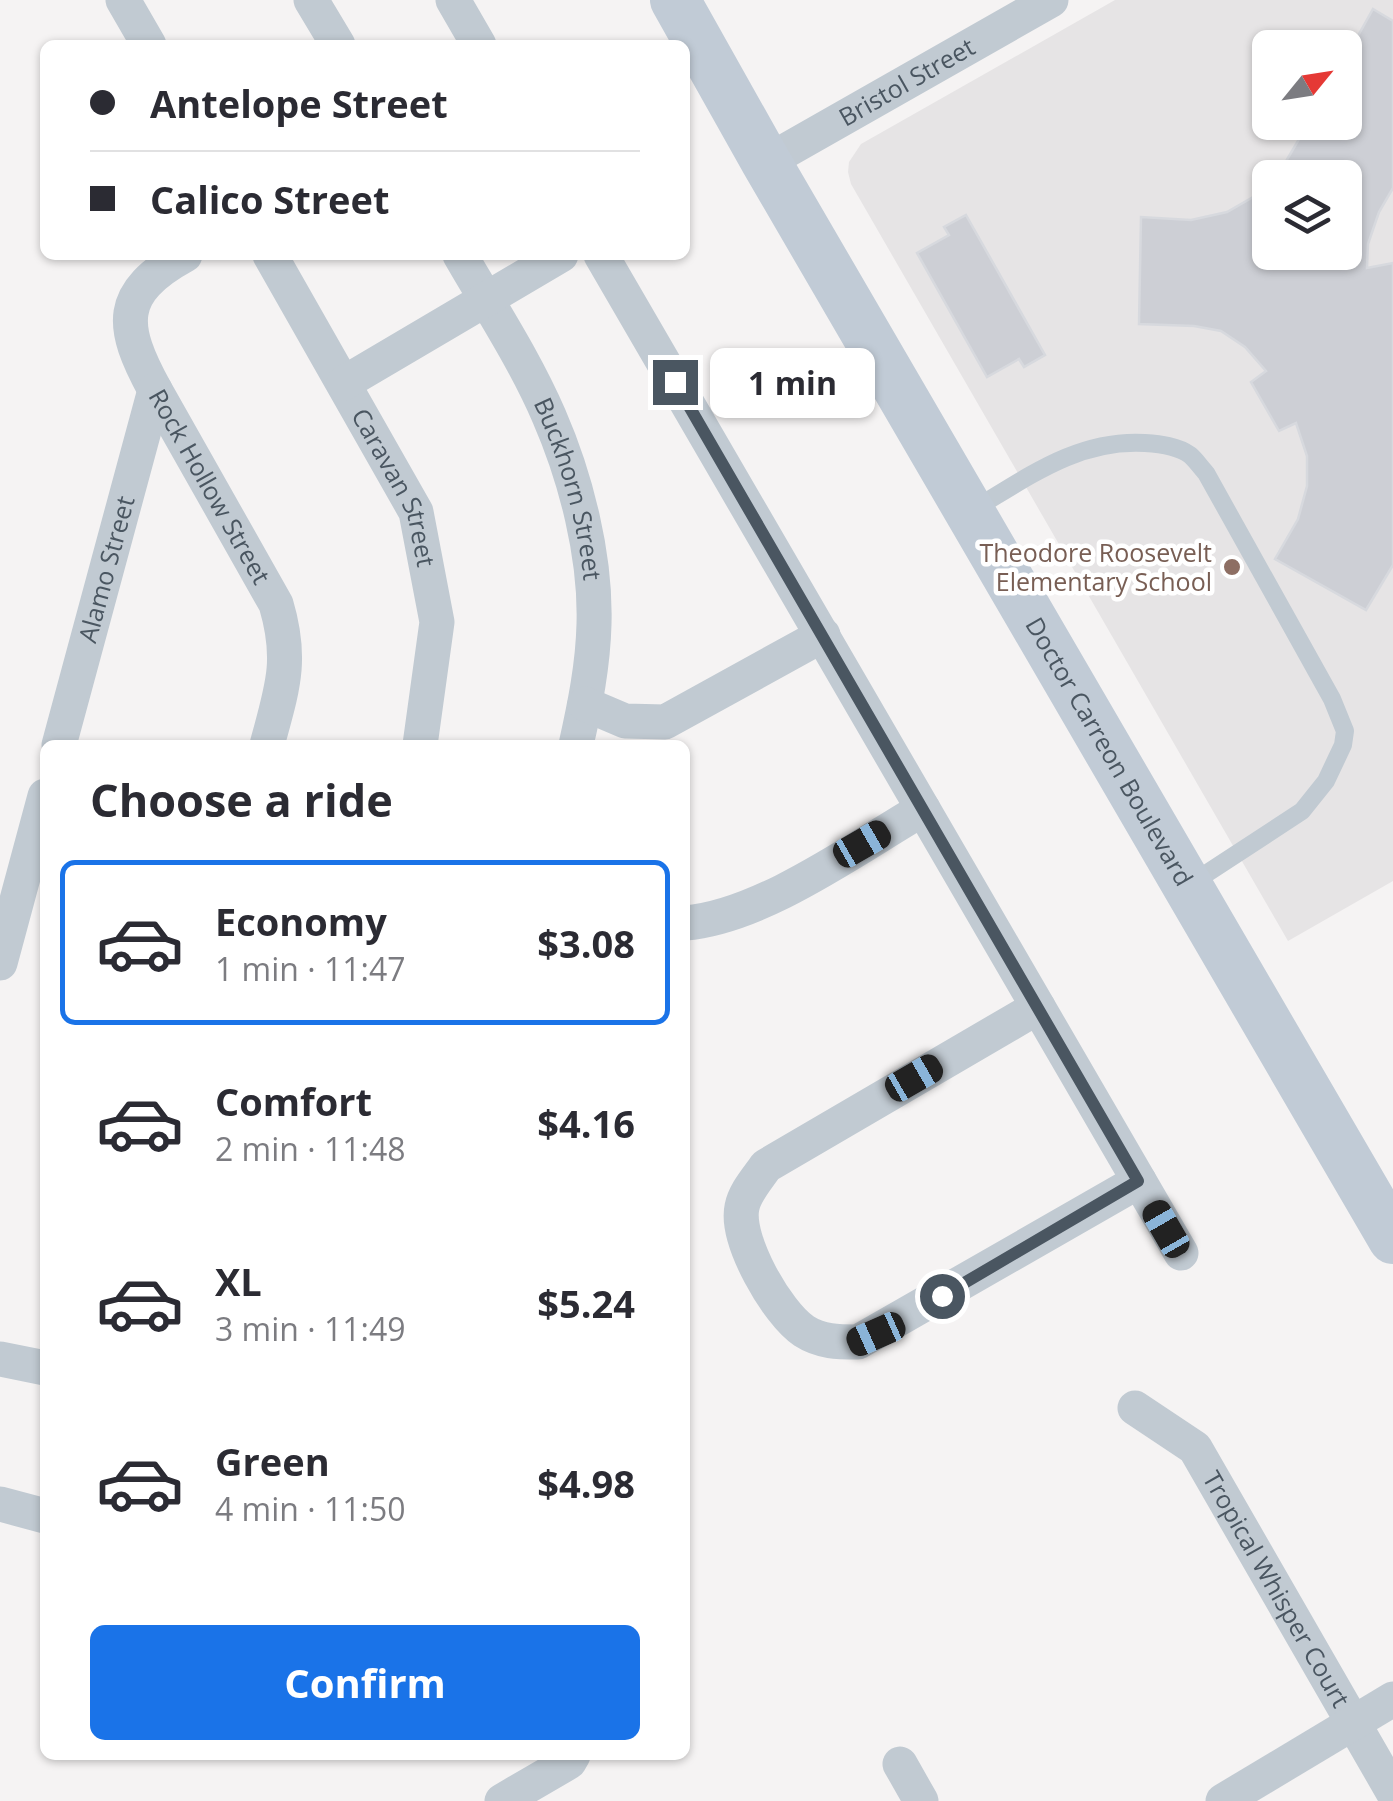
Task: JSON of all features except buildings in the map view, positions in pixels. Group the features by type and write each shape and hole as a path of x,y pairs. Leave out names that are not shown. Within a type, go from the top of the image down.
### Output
{"main road":[{"name":"Doctor Carreon Boulevard","path":"676,0 766,162 1393,1239"}],"street":[{"path":"123,0 146,40"},
{"path":"311,0 335,40"},
{"path":"453,0 476,40"},
{"name":"Bristol Street","path":"766,162 1051,0"},
{"name":"Rock Hollow Street","path":"177,260 157,271 141,288 130,314 130,336 137,357 276,604 286,637 286,664 268,740"},
{"name":"Caravan Street","path":"273,260 416,512 437,622 421,740"},
{"name":"Buckhorn Street","path":"463,260 549,415 571,479 587,548 594,622 586,704 577,740"},
{"path":"344,383 551,260"},
{"path":"604,260 1180,1254"},
{"name":"Alamo Street","path":"60,740 155,390"},
{"path":"586,704 624,722 665,722 822,636"},
{"path":"690,922 735,912 771,897 923,809"},
{"path":"0,962 40,814"},
{"path":"1038,1007 766,1166 741,1209 745,1244 786,1316 806,1332 829,1342 858,1342 1138,1181"},
{"path":"0,1358 40,1367"},
{"name":"Tropical Whisper Court","path":"1135,1408 1195,1448 1393,1792"},
{"path":"0,1504 40,1515"},
{"path":"1224,1801 1393,1700"},
{"path":"502,1801 570,1760"},
{"path":"900,1764 921,1801"}],"lane":[{"path":"970,512 1065,455 1095,446 1128,442 1164,444 1188,453 1206,474 1332,699 1344,732 1343,745 1326,781 1302,811 1187,886"}],"shaded area":[{"name":"Theodore Roosevelt Elementary School","path":"1115,0 1393,0 1393,881 1288,941 851,184 849,162 861,144"}],"place":[{"name":"Theodore Roosevelt Elementary School","path":"1232,567"}],"route":[{"path":"675,382 1138,1181 942,1296"}]}
